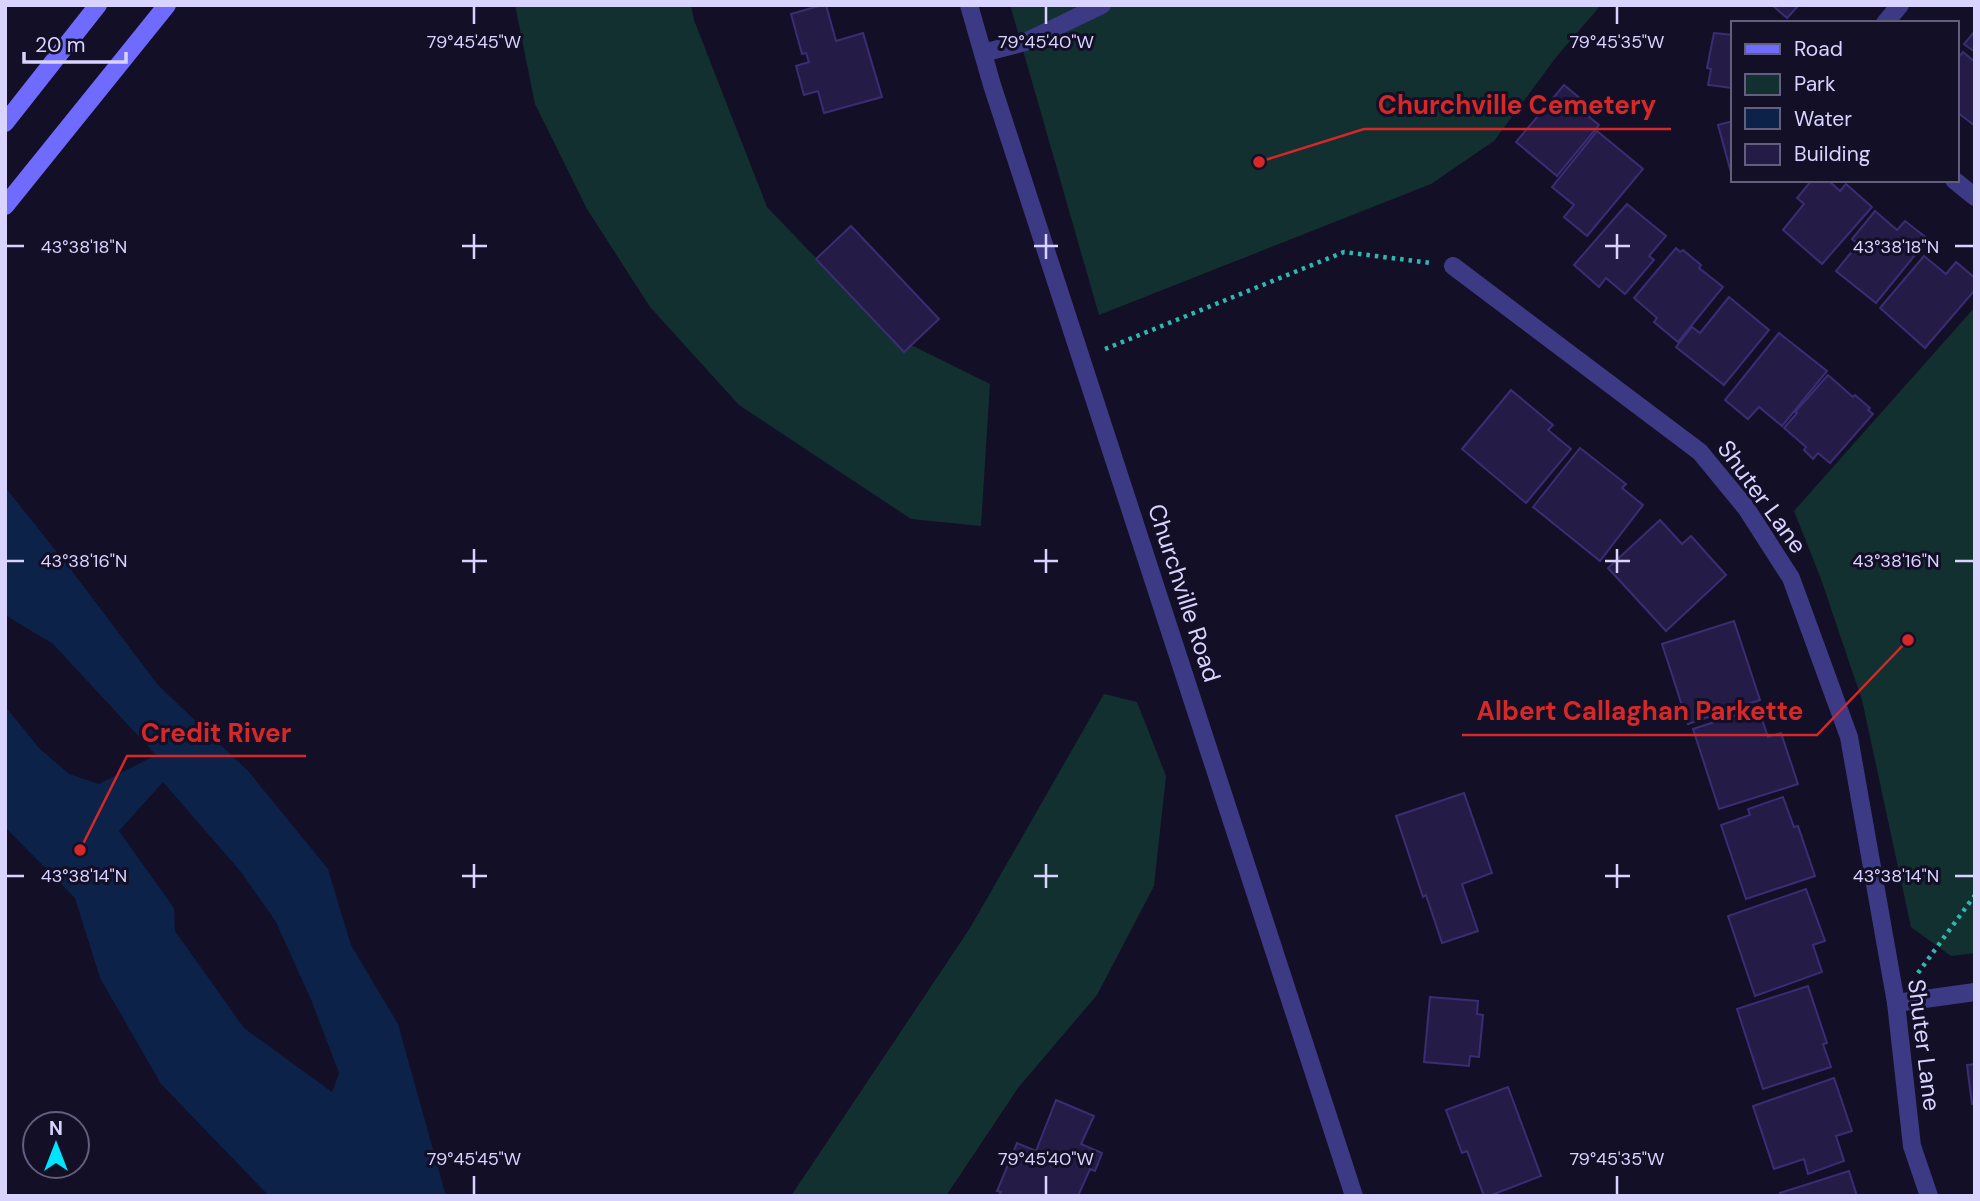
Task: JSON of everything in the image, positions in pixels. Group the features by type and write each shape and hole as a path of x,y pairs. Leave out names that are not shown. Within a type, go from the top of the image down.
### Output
{"main road":[{"path":"5,123 98,5"},
{"path":"5,206 167,5"}],"street":[{"name":"Churchville Road","path":"969,5 1354,1196"},
{"path":"983,53 1025,42 1102,5"},
{"path":"1887,21 1900,5"},
{"path":"1956,182 1975,197"},
{"name":"Shuter Lane","path":"1453,266 1700,452 1746,508 1791,578 1849,737 1896,1003 1912,1146 1929,1196"},
{"path":"1896,1003 1975,992"}],"path":[{"path":"1082,358 1344,252 1453,266"},
{"path":"1896,1003 1975,895"}],"green space":[{"path":"515,5 691,5 694,20 767,207 889,334 990,384 981,526 911,519 739,405 650,307 587,209 535,104"},
{"path":"1010,5 1601,5 1557,56 1494,141 1431,184 1099,315"},
{"path":"1975,307 1975,953 1951,956 1911,927 1862,700 1821,579 1794,511"},
{"path":"1104,694 1137,702 1166,776 1154,886 1097,995 1018,1088 946,1196 791,1196 970,928"}],"water":[{"path":"5,487 158,685 249,772 328,869 351,945 398,1024 446,1196 269,1196 161,1084 100,978 75,898 5,827 5,706 39,748 69,774 99,784 156,755 53,644 5,615","holes":["163,782 241,872 276,922 312,1002 339,1073 332,1092 244,1028 175,931 174,908 119,831"]}],"building":[{"path":"826,5 836,41 863,33 882,97 824,113 818,91 804,95 796,66 809,62 806,53 802,54 791,14"},
{"path":"1772,5 1799,5 1787,18"},
{"path":"1975,31 1975,52 1964,44"},
{"path":"1714,33 1731,35 1731,88 1708,85 1711,69 1707,68"},
{"path":"1963,52 1975,62 1975,126 1959,114 1959,57"},
{"path":"1564,85 1594,110 1588,116 1599,125 1557,176 1516,142"},
{"path":"1731,122 1731,173 1718,125"},
{"path":"1597,131 1643,169 1587,236 1564,217 1574,205 1552,187"},
{"path":"1810,182 1830,182 1840,191 1846,184 1872,207 1822,264 1783,230 1804,204 1797,198"},
{"path":"1627,204 1666,236 1649,256 1654,260 1625,294 1606,278 1599,287 1574,265"},
{"path":"1875,211 1897,230 1905,221 1928,239 1876,303 1836,271 1858,244 1852,239"},
{"path":"851,226 939,319 904,352 816,259"},
{"path":"1676,248 1680,252 1683,250 1701,265 1699,268 1723,287 1678,342 1654,322 1657,318 1634,298"},
{"path":"1924,256 1946,274 1956,262 1975,278 1975,290 1925,348 1880,308"},
{"path":"1729,297 1769,330 1724,385 1676,347 1692,327 1700,333"},
{"path":"1779,333 1827,371 1782,426 1759,407 1748,419 1725,400"},
{"path":"1828,375 1870,408 1868,410 1873,414 1830,463 1818,453 1813,459 1804,450 1806,447 1784,428"},
{"path":"1511,390 1553,425 1548,430 1571,449 1526,503 1462,449"},
{"path":"1580,448 1626,484 1622,488 1643,505 1600,561 1533,507"},
{"path":"1660,520 1682,544 1691,536 1726,575 1666,631 1608,568"},
{"path":"1734,621 1760,700 1688,724 1662,644"},
{"path":"1758,708 1768,737 1781,733 1798,784 1719,809 1693,729"},
{"path":"1464,793 1492,873 1462,884 1478,931 1442,943 1426,895 1423,897 1396,816"},
{"path":"1783,797 1794,827 1798,826 1815,876 1746,899 1721,825 1750,815 1748,809"},
{"path":"1806,889 1825,941 1813,945 1822,972 1755,996 1728,916"},
{"path":"1808,986 1827,1043 1823,1044 1831,1067 1763,1089 1737,1009"},
{"path":"1430,997 1478,1001 1477,1014 1483,1015 1479,1057 1470,1056 1469,1066 1424,1062"},
{"path":"1975,1064 1975,1103 1972,1104 1967,1065"},
{"path":"1834,1078 1852,1131 1836,1136 1844,1161 1808,1174 1804,1159 1774,1169 1753,1106"},
{"path":"1508,1087 1541,1176 1484,1196 1467,1151 1462,1153 1446,1110"},
{"path":"1056,1100 1094,1116 1081,1144 1102,1153 1095,1171 1090,1169 1078,1196 999,1196 1001,1192 997,1191 1017,1143 1036,1151"},
{"path":"1849,1171 1857,1196 1781,1196 1780,1193"}],"place":[{"name":"Churchville Cemetery","path":"1259,162"},
{"name":"Albert Callaghan Parkette","path":"1908,640"},
{"name":"Credit River","path":"80,850"}]}
